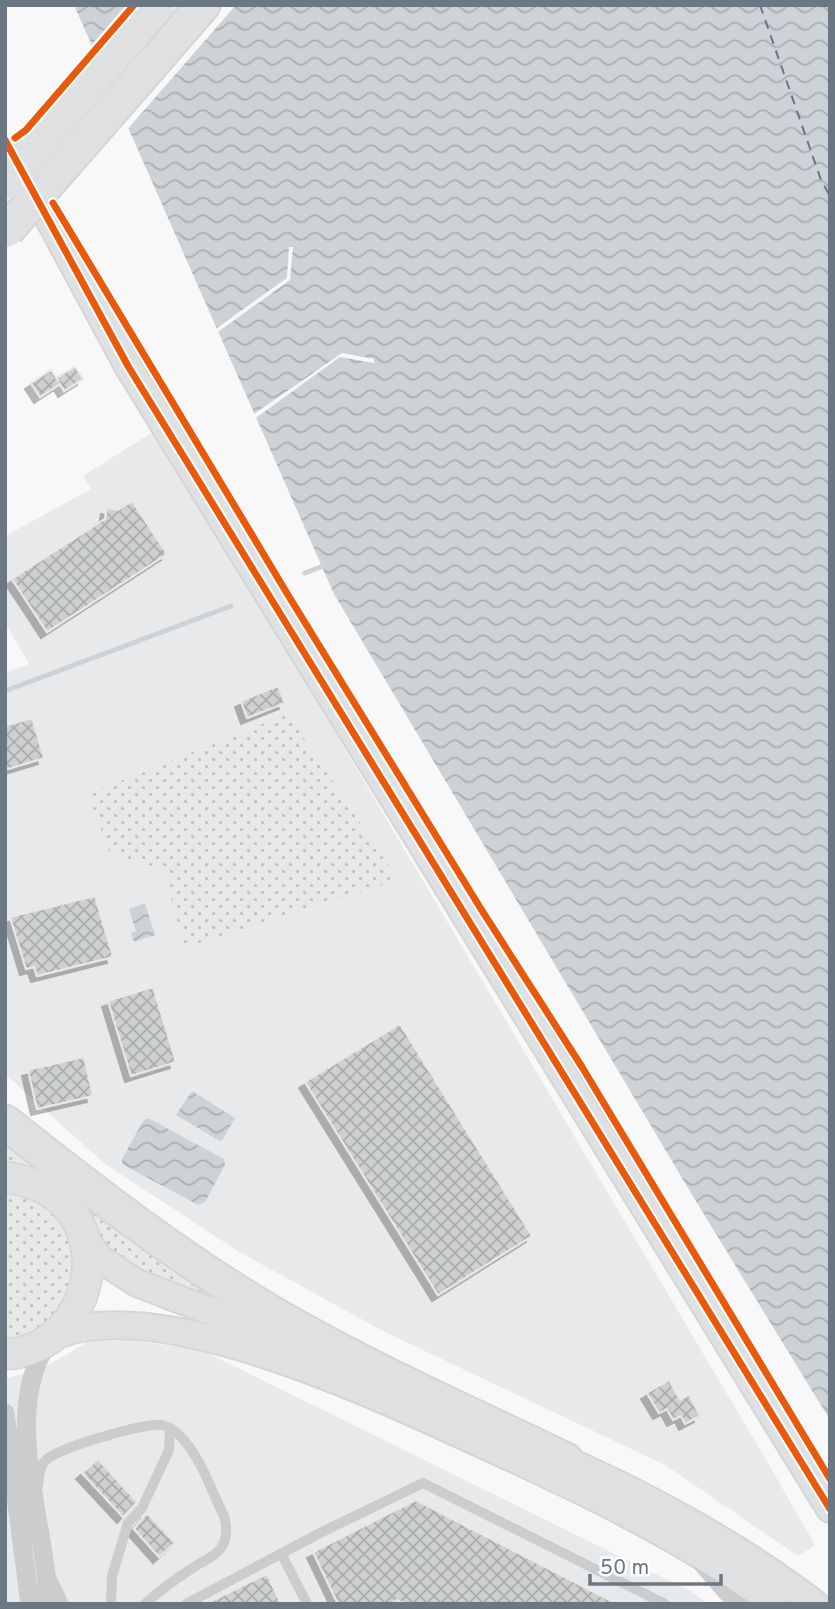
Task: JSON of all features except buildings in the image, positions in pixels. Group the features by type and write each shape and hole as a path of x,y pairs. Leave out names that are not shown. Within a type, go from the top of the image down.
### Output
{"highway":[{"path":"5,182 158,5"},
{"path":"6,231 203,5"},
{"path":"5,1122 150,1233 275,1315 343,1352 566,1460"}],"main road":[{"path":"50,221 128,366 830,1508"},
{"path":"5,1177 28,1181 53,1194 73,1214 85,1239 100,1259 136,1283 316,1352 566,1460 702,1528 751,1558 815,1604"},
{"path":"52,1338 72,1317 85,1293 89,1266 85,1239"},
{"path":"5,1354 33,1349 80,1327 150,1328 192,1334 263,1354 381,1398 562,1480 690,1549 739,1578 775,1604"}],"street":[{"path":"48,1603 29,1482 26,1431 30,1382 37,1359 52,1338"},
{"path":"5,1413 48,1603"},
{"path":"690,1549 741,1604"}],"lane":[{"path":"39,1540 38,1483 44,1461 68,1447 143,1427 163,1425 170,1428 193,1454 225,1516 227,1527 221,1548 214,1555 166,1586 145,1604"},
{"path":"111,1604 112,1576 128,1522 142,1508 169,1450 170,1428"},
{"path":"186,1604 320,1533 423,1483 665,1604"},
{"path":"281,1553 307,1604"}],"shaded area":[{"path":"156,430 815,1545 798,1556 665,1465 385,1332 241,1253 105,1164 5,1074 5,673 29,664 5,623 5,536 91,489 83,476"},
{"path":"288,714 398,880 184,948 164,869 110,854 88,794"},
{"path":"5,1133 268,1321 112,1259 61,1183 35,1168 5,1163"},
{"path":"5,1193 33,1199 54,1215 67,1237 72,1262 69,1288 57,1312 35,1329 5,1338"},
{"path":"98,1336 201,1350 692,1592 709,1604 5,1604 5,1378 38,1371"}],"water":[{"path":"74,5 830,5 830,1420 697,1203 334,594"},
{"path":"145,903 155,935 134,942 131,933 136,931 129,909"},
{"path":"192,1091 235,1118 220,1141 176,1115"},
{"path":"148,1118 224,1159 225,1165 205,1202 198,1205 122,1164 122,1159 143,1121"}],"pier":[{"path":"126,5 236,5 126,131 89,48"},
{"path":"289,247 293,247 290,280 215,334 214,330 287,278"},
{"path":"342,353 374,359 374,363 340,357 253,420 251,416"}],"waterway":[{"path":"305,573 328,564"},
{"path":"5,691 231,606"}],"ferry route":[{"path":"760,5 821,180 830,196"}],"tunnel":[{"path":"5,140 28,181"}],"cycle path":[{"path":"15,138 26,130 134,5"},
{"path":"5,140 128,366 830,1509"},
{"path":"53,203 288,595 481,909 582,1067 830,1479"}]}
